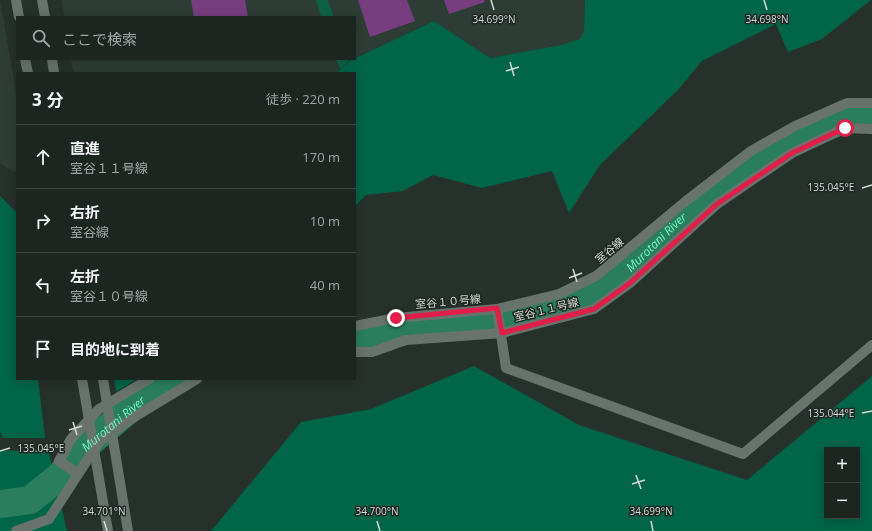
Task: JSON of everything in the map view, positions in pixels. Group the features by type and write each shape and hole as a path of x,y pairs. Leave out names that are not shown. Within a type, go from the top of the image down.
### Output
{"street":[{"path":"16,0 19,16"},
{"path":"42,0 45,16"},
{"path":"25,60 28,72"},
{"path":"52,60 54,72"},
{"name":"室谷線","path":"497,308 559,294 596,276 686,201 751,151 795,126 847,102 872,103"},
{"name":"室谷１１号線","path":"502,333 594,309 630,283 717,204 792,153 845,128 872,128"},
{"path":"497,308 502,333 506,368 743,454 872,345"},
{"name":"室谷１０号線","path":"356,326 396,318 497,308"},
{"path":"356,352 372,352 406,340 502,333"},
{"path":"82,380 108,531"},
{"path":"103,380 128,531"},
{"path":"78,474 59,461 70,439 99,409 147,380"},
{"path":"16,531 49,519 99,442 131,419 195,380"}],"shaded area":[{"path":"0,0 16,92 16,172 10,170 0,163"},
{"path":"62,0 316,0 321,16 64,16"},
{"path":"328,0 585,0 584,31 580,40 490,58 434,21 356,58 356,16 334,16"},
{"path":"71,60 336,60 340,69 337,72 73,72"}],"green space":[{"path":"316,0 328,0 334,16 321,16"},
{"path":"585,0 871,0 822,39 788,52 776,24 702,61 678,90 600,165 569,213 552,171 482,188 433,175 403,191 366,195 356,205 356,72 337,72 349,61 356,60 356,58 434,21 490,58 561,45 580,39 584,31"},
{"path":"336,60 349,60 349,61 340,69"},
{"path":"0,196 16,212 16,380 38,380 45,438 2,438 0,431"},
{"path":"474,366 579,425 747,480 872,376 872,531 211,531 301,422 371,409"},
{"path":"114,380 135,380 116,392"},
{"path":"48,449 67,531 0,531 0,451"}],"building":[{"path":"191,0 245,0 248,16 194,16"},
{"path":"358,0 407,0 415,21 370,37"},
{"path":"444,0 484,0 485,2 449,14"}],"waterway":[{"name":"Murotani River","path":"356,337 402,329 485,324 575,303 610,286 679,219 726,183 785,145 847,118 872,116"},
{"name":"Murotani River","path":"0,504 30,500 61,475 76,454 149,393 169,380"}],"route":[{"path":"396,318 497,308 502,333 594,309 630,283 717,204 792,153 845,128"}]}
